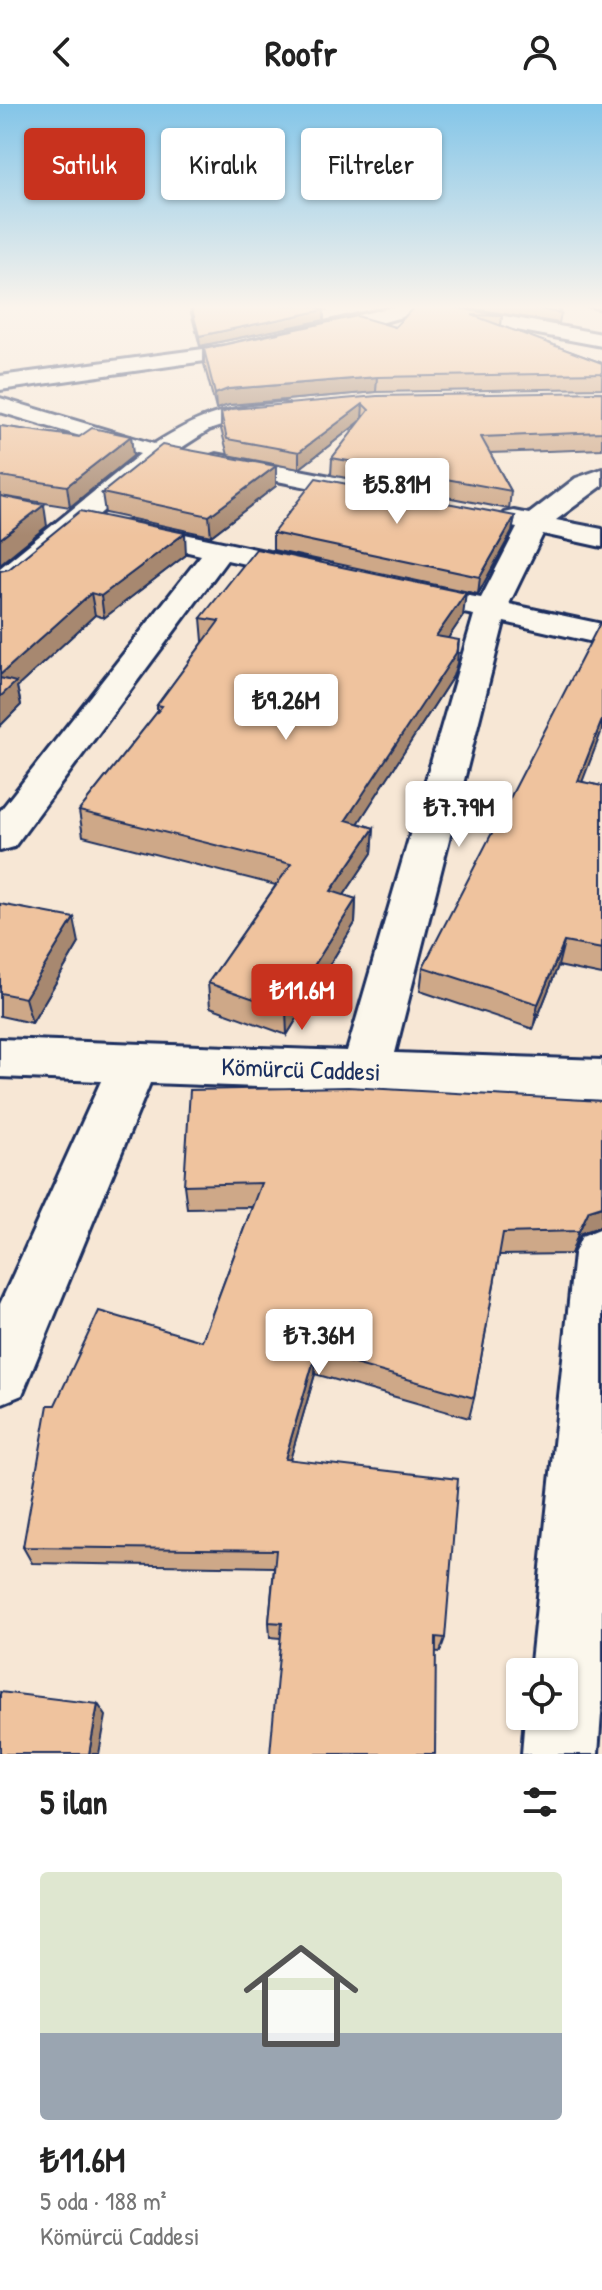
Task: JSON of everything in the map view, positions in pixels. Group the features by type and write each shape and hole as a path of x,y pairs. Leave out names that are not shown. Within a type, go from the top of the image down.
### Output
{"street":[{"path":"0,405 158,452 393,496"},
{"path":"0,583 158,452 201,425 229,415 304,408"},
{"path":"366,1071 491,610 534,523 585,484 602,477"},
{"path":"45,514 340,577"},
{"path":"487,514 602,538"},
{"path":"0,838 220,550"},
{"path":"431,597 602,634"},
{"name":"Kömürcü Caddesi","path":"0,1058 602,1080"},
{"path":"0,1373 134,1063"},
{"path":"568,1658 602,1254"},
{"path":"560,1754 562,1730"}],"building":[{"path":"212,382 315,382 228,389 215,394"},
{"path":"602,392 602,432 481,437 511,491 332,458 369,410 363,404 299,452 227,439 221,413 232,409 377,396"},
{"path":"0,426 79,437 92,428 131,436 67,486 0,476"},
{"path":"162,445 276,466 209,516 102,493"},
{"path":"316,478 515,516 480,577 273,533"},
{"path":"0,496 44,505 0,539"},
{"path":"80,511 185,533 101,596 91,593 0,675 0,571 9,569"},
{"path":"256,549 466,593 436,636 459,640 456,653 346,820 374,828 331,891 356,899 286,1010 208,983 291,864 79,811 162,706 157,705 219,621 201,618"},
{"path":"600,623 602,720 578,781 602,786 602,949 564,942 538,1004 423,967"},
{"path":"0,678 16,682 0,697"},
{"path":"0,904 74,918 25,998 0,993"},
{"path":"348,1087 602,1101 602,1206 589,1210 579,1231 503,1233 474,1398 316,1353 285,1459 458,1479 445,1638 436,1637 435,1754 270,1754 282,1623 269,1622 276,1550 23,1547 48,1405 55,1405 99,1311 202,1341 261,1183 184,1185 190,1090"},
{"path":"0,1692 98,1704 89,1754 0,1754"}]}
